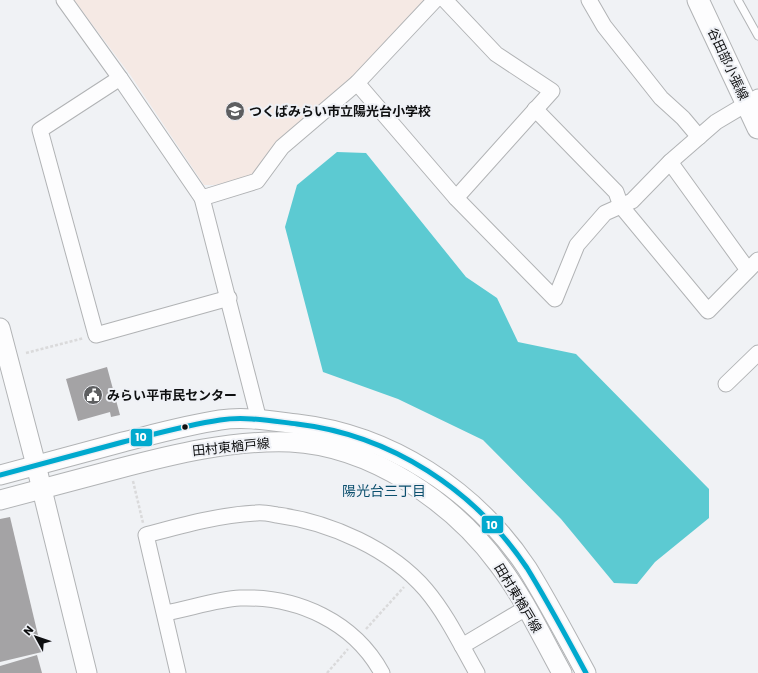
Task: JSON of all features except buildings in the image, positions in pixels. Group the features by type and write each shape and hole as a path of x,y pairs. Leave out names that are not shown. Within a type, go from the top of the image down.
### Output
{"main road":[{"name":"谷田部小張線","path":"698,0 752,100 758,128"}],"street":[{"path":"64,0 120,78 202,198 229,298 259,420"},
{"path":"202,198 257,181 282,147 356,83 436,0"},
{"path":"445,0 496,54 552,91 456,198"},
{"path":"590,0 604,26 618,44 661,98 683,118 699,137"},
{"path":"120,78 40,130 96,335 229,298"},
{"path":"356,83 456,198 555,299 577,245 605,213 632,202 670,162 716,122 752,100"},
{"path":"536,109 616,192 621,206 708,311 753,265 670,162"},
{"path":"0,328 36,465 87,673"},
{"path":"726,384 758,354"},
{"name":"田村東楢戸線","path":"0,475 175,428 222,419 259,420 323,427 365,439 405,456 437,476 475,507 501,534 526,568 586,673"},
{"name":"田村東楢戸線","path":"0,500 173,454 252,442 292,442 357,457 392,472 422,490 446,508 490,553 514,588 562,673"},
{"path":"178,673 166,613 146,535 208,519 258,513 294,517 325,525 360,540 394,562 425,590 444,615 477,673"},
{"path":"166,613 239,598 273,599 301,605 332,620 357,639 373,656 382,673"},
{"path":"462,646 526,608"}],"lane":[{"path":"738,0 758,36"}],"path":[{"path":"26,353 96,335"},
{"path":"132,480 146,535"},
{"path":"327,673 413,578"}],"shaded area":[{"name":"つくばみらい市立陽光台小学校","path":"74,0 425,0 355,77 257,170 245,179 214,185 204,185 131,76"}],"water":[{"path":"337,152 366,153 466,277 497,298 518,342 576,354 709,489 709,518 655,562 637,584 614,583 561,519 483,440 398,399 323,372 285,227 297,185"}],"transit line":[{"name":"10","path":"0,475 171,430 229,419 258,419 297,424 332,430 365,440 397,454 428,471 456,491 482,514 506,540 527,568 586,673"}],"place":[{"name":"つくばみらい市立陽光台小学校","path":"235,111"},
{"name":"みらい平市民センター","path":"93,395"}],"district":[{"name":"陽光台三丁目","path":"384,491"}]}
